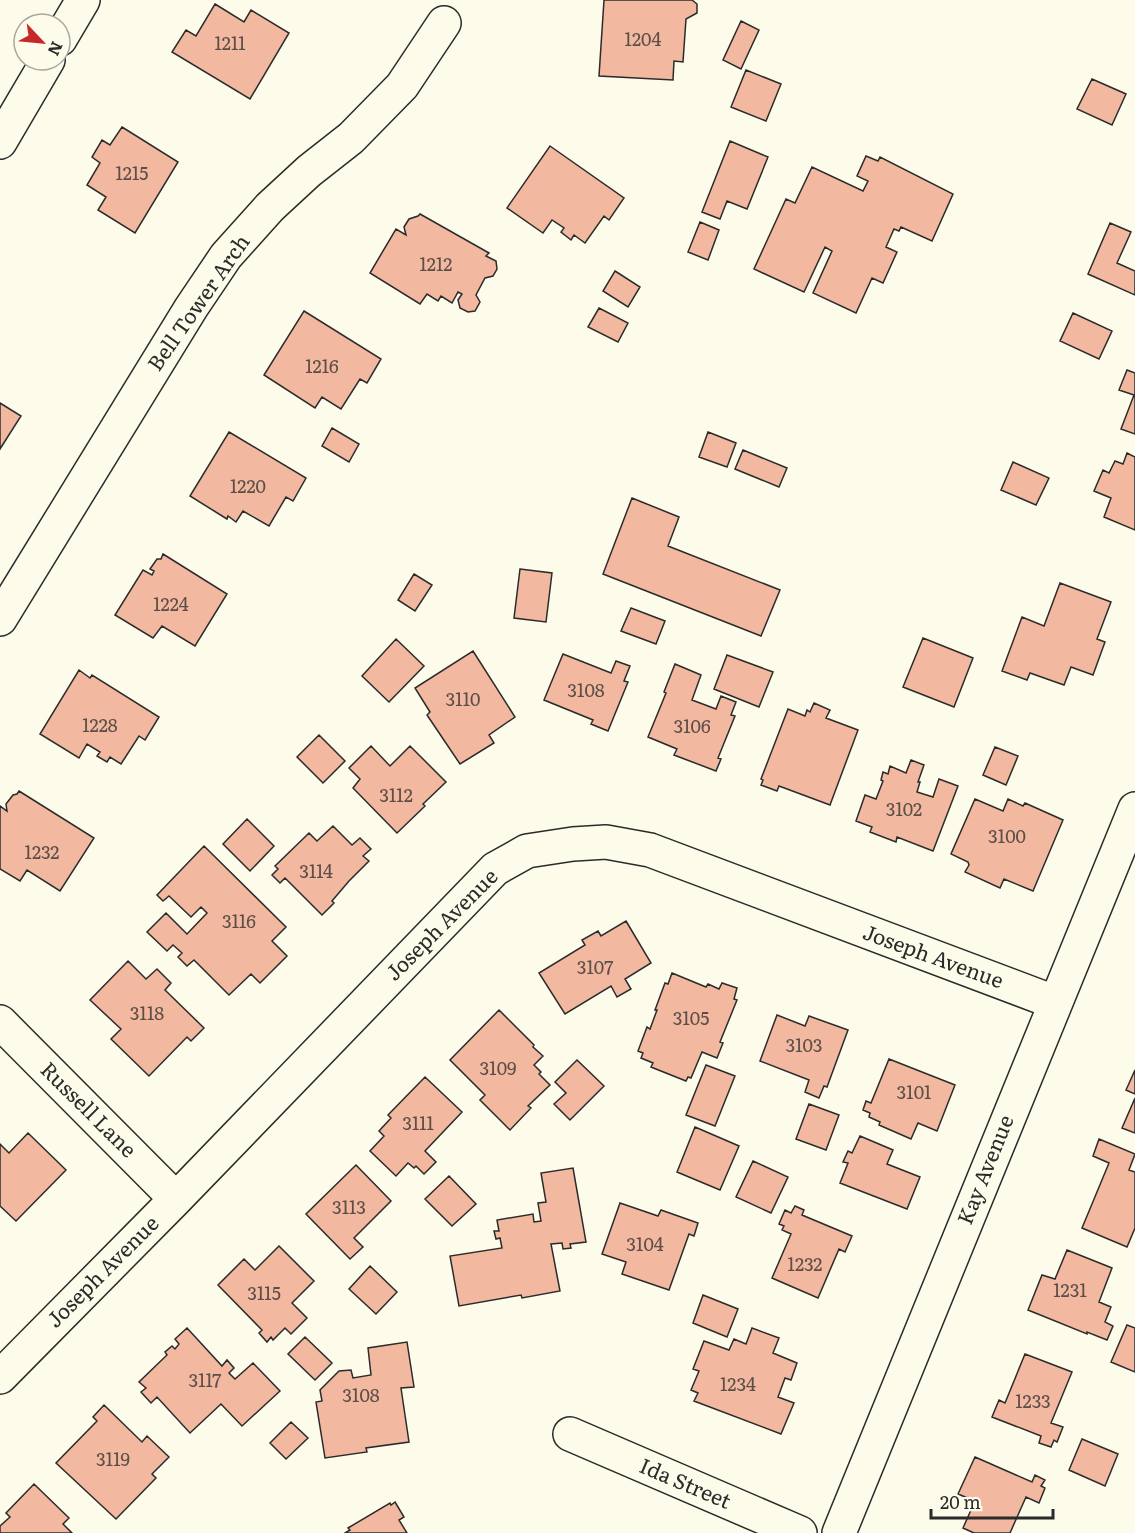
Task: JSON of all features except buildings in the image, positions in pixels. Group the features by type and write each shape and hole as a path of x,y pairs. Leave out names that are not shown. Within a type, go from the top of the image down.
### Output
{"street":[{"path":"72,19 83,0"},
{"name":"Bell Tower Arch","path":"0,619 190,308 226,256 270,207 309,171 351,138 402,86 444,23"},
{"path":"0,142 41,72"},
{"name":"Kay Avenue","path":"839,1533 1054,1002 1135,809"},
{"name":"Joseph Avenue","path":"0,1377 176,1199 495,868 527,851 606,842 650,850 1054,1002"},
{"name":"Russell Lane","path":"0,1022 176,1199"},
{"name":"Ida Street","path":"570,1434 800,1533"}]}
